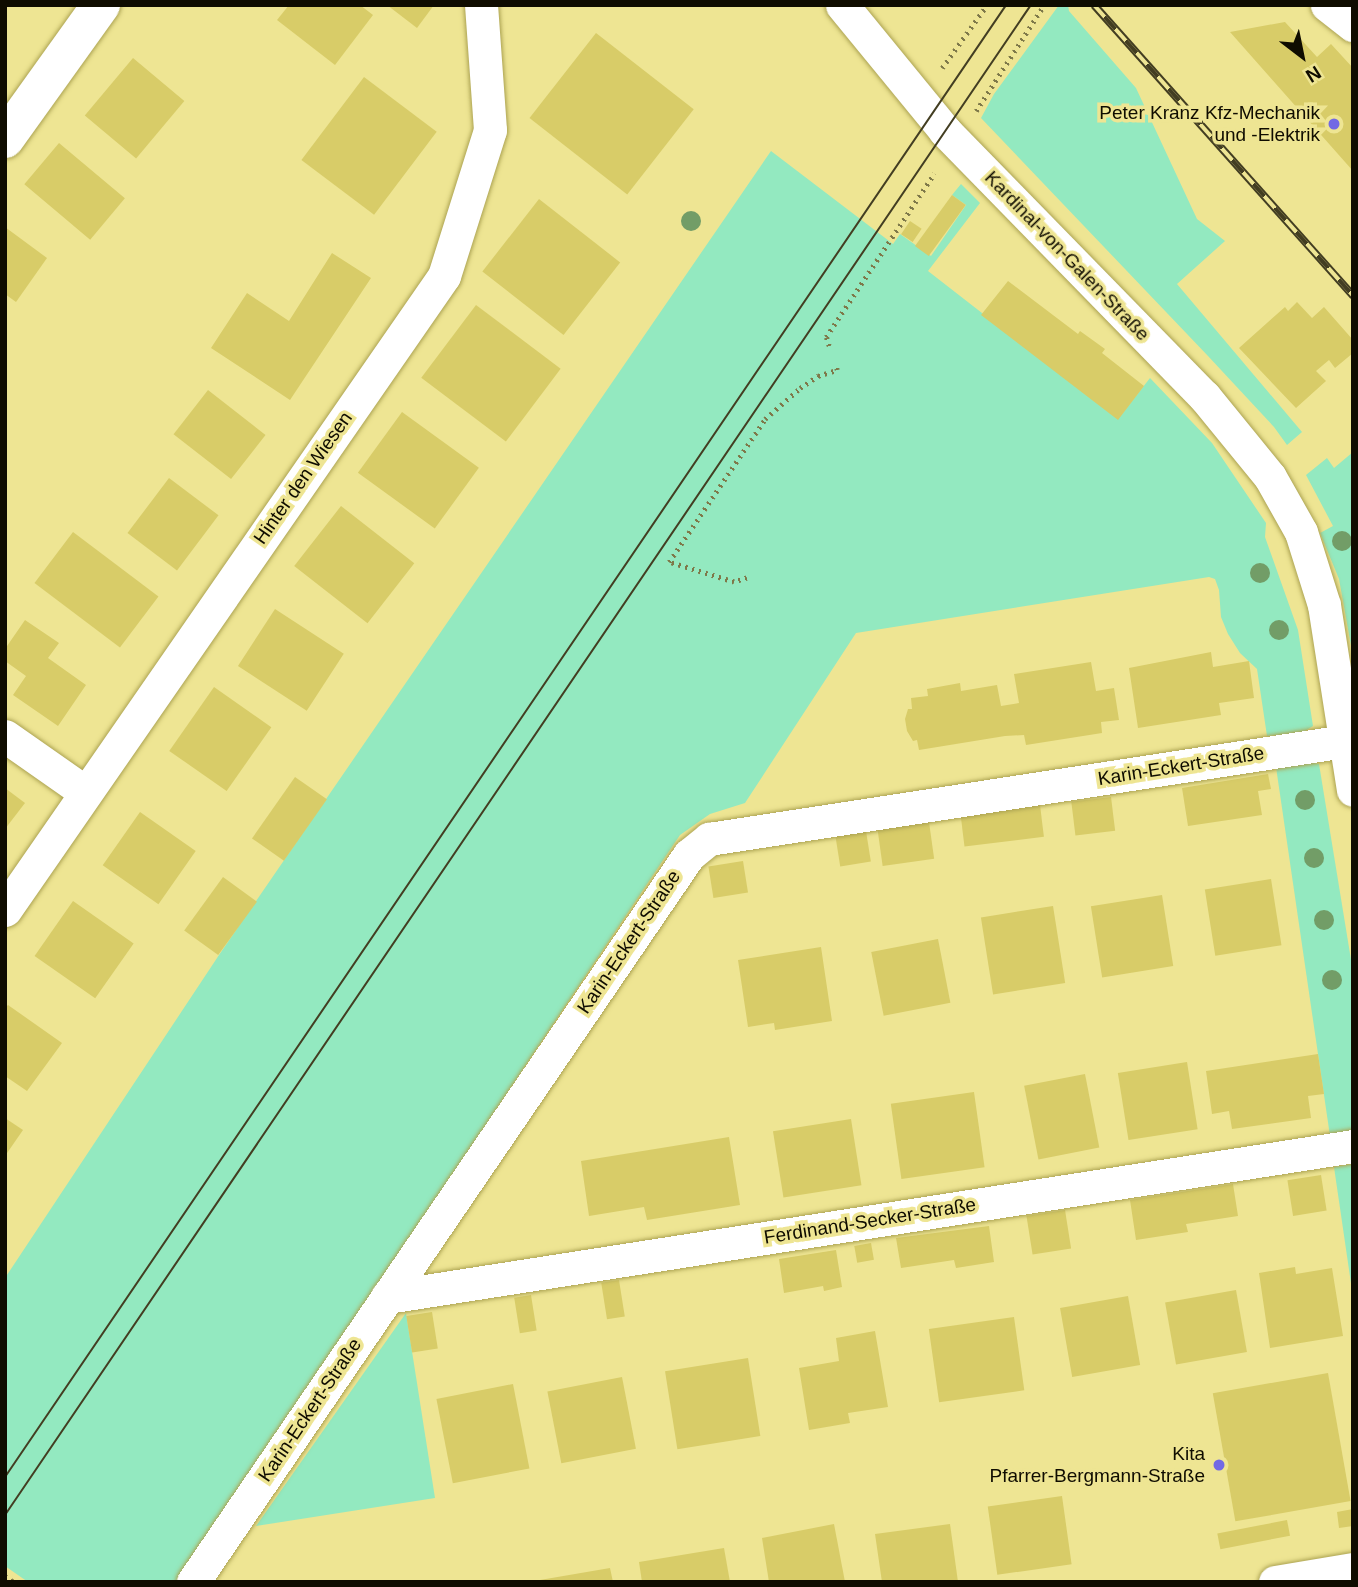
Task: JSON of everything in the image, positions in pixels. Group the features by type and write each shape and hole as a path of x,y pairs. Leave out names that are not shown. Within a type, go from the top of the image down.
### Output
{"street":[{"path":"5,139 101,5"},
{"name":"Hinter den Wiesen","path":"5,910 444,276 490,130 481,5"},
{"name":"Kardinal-von-Galen-Straße","path":"842,5 964,129 1221,414 1270,477 1289,508 1308,551 1324,605 1353,790"},
{"path":"1327,5 1353,25"},
{"path":"5,736 86,792"},
{"name":"Karin-Eckert-Straße","path":"193,1582 689,855 709,839 1345,741"},
{"name":"Ferdinand-Secker-Straße","path":"387,1297 1353,1146"},
{"path":"1275,1582 1353,1569"}],"path":[{"path":"964,39 987,5"},
{"path":"829,346 827,337 1044,5"},
{"path":"747,578 734,582 669,562 765,419 800,388 818,376 837,370 836,366"},
{"path":"5,1576 14,1582"}],"green space":[{"path":"1059,5 1068,5 1069,11 1136,88 1197,219 1225,241 1177,284 1302,432 1287,445 1274,427 1208,356 981,118 994,94"},
{"path":"771,151 893,244 900,234 931,256 966,205 952,195 961,184 980,203 928,271 1118,419 1150,378 1212,443 1266,523 1265,537 1298,630 1313,726 1302,733 1267,736 1257,669 1240,653 1228,634 1221,617 1219,590 1215,579 1209,577 856,633 745,803 710,814 680,835 179,1582 28,1582 5,1566 5,1278 219,955"},
{"path":"1353,452 1353,657 1339,579 1320,533 1333,526 1306,475 1327,458 1334,468"},
{"path":"1310,762 1319,764 1353,972 1353,1133 1330,1136 1276,767"},
{"path":"1353,1164 1353,1297 1334,1167"},
{"path":"406,1313 435,1498 256,1526"}],"building":[{"path":"289,5 360,5 373,15 335,65 277,20"},
{"path":"387,5 434,5 417,28"},
{"path":"1285,22 1317,57 1331,44 1353,68 1353,171 1230,32"},
{"path":"596,33 694,109 627,194 530,118"},
{"path":"133,58 184,101 136,159 85,115"},
{"path":"364,77 437,132 374,215 301,160"},
{"path":"59,143 125,198 90,240 24,184"},
{"path":"952,195 966,205 929,256 915,246"},
{"path":"539,199 620,262 564,335 482,271"},
{"path":"910,221 922,229 913,242 901,234"},
{"path":"5,227 47,258 16,302 5,294"},
{"path":"332,253 371,278 290,400 211,348 247,293 289,321"},
{"path":"1008,281 1078,334 1080,331 1105,349 1102,353 1144,386 1118,420 981,315"},
{"path":"1297,302 1312,318 1324,307 1353,340 1353,353 1335,368 1329,360 1316,371 1326,381 1296,408 1239,348 1285,307 1288,311"},
{"path":"476,305 561,369 506,441 421,378"},
{"path":"208,390 266,435 231,479 174,434"},
{"path":"402,412 479,468 435,529 358,473"},
{"path":"169,478 219,515 177,570 127,533"},
{"path":"341,506 414,563 367,623 294,566"},
{"path":"73,532 158,596 120,648 34,583"},
{"path":"275,609 344,654 307,711 238,666"},
{"path":"25,620 59,643 48,658 86,685 58,726 13,695 26,676 5,661 5,649"},
{"path":"1211,652 1213,667 1249,661 1254,698 1219,703 1221,715 1138,728 1129,668"},
{"path":"1091,662 1096,691 1114,688 1119,720 1101,722 1102,733 1026,745 1024,735 1005,736 919,750 917,740 913,741 907,731 905,719 908,709 912,709 911,698 928,696 927,689 960,683 961,691 997,685 1001,706 1019,703 1014,674"},
{"path":"214,687 271,727 227,791 169,751"},
{"path":"1268,774 1271,789 1258,791 1262,815 1188,826 1182,788"},
{"path":"295,777 327,799 284,861 252,838"},
{"path":"5,788 25,803 5,829"},
{"path":"1111,797 1115,831 1075,836 1071,802"},
{"path":"1040,805 1044,837 964,847 961,815"},
{"path":"140,812 196,851 158,904 103,865"},
{"path":"929,822 934,859 883,866 878,829"},
{"path":"866,831 871,862 840,866 835,836"},
{"path":"743,861 748,893 713,898 708,866"},
{"path":"223,877 257,902 218,955 184,930"},
{"path":"1271,879 1281,945 1215,956 1205,889"},
{"path":"1162,895 1173,966 1102,977 1091,906"},
{"path":"73,901 134,943 95,998 35,956"},
{"path":"1053,906 1065,983 993,994 981,917"},
{"path":"938,939 950,1003 884,1016 871,952"},
{"path":"821,947 832,1021 775,1030 774,1023 748,1027 738,960"},
{"path":"8,1005 62,1043 27,1091 5,1076 5,1008"},
{"path":"1318,1054 1324,1094 1308,1096 1311,1118 1232,1129 1229,1111 1212,1114 1206,1071"},
{"path":"1187,1062 1198,1129 1128,1140 1118,1073"},
{"path":"1085,1074 1099,1148 1038,1159 1024,1086"},
{"path":"974,1092 985,1167 901,1179 891,1104"},
{"path":"5,1118 23,1130 5,1156"},
{"path":"851,1119 861,1185 783,1198 773,1131"},
{"path":"729,1137 740,1205 647,1220 644,1207 589,1216 581,1161"},
{"path":"1321,1175 1327,1211 1293,1216 1287,1180"},
{"path":"1233,1184 1238,1216 1186,1224 1188,1232 1136,1240 1130,1200"},
{"path":"1065,1210 1071,1249 1033,1255 1026,1216"},
{"path":"989,1226 994,1262 956,1268 954,1260 901,1268 896,1238"},
{"path":"871,1243 874,1260 857,1263 854,1246"},
{"path":"836,1250 842,1287 824,1291 823,1286 784,1293 779,1259"},
{"path":"1295,1267 1296,1274 1332,1268 1343,1336 1270,1348 1259,1273"},
{"path":"619,1280 625,1317 607,1319 601,1283"},
{"path":"1236,1290 1247,1352 1176,1365 1165,1303"},
{"path":"531,1295 537,1331 520,1333 514,1298"},
{"path":"1128,1296 1140,1365 1072,1377 1060,1308"},
{"path":"432,1312 438,1349 412,1353 406,1316"},
{"path":"1014,1317 1024,1390 939,1402 929,1329"},
{"path":"875,1331 888,1407 848,1413 850,1423 809,1430 799,1368 839,1361 836,1338"},
{"path":"748,1358 760,1436 677,1449 665,1371"},
{"path":"1328,1373 1351,1501 1235,1521 1213,1393"},
{"path":"622,1377 636,1449 561,1463 547,1392"},
{"path":"513,1384 529,1468 453,1483 436,1399"},
{"path":"1062,1496 1072,1564 997,1575 988,1506"},
{"path":"1353,1509 1353,1526 1339,1528 1337,1512"},
{"path":"1287,1520 1290,1536 1220,1549 1217,1534"},
{"path":"834,1524 845,1582 769,1582 762,1538"},
{"path":"950,1524 958,1582 882,1582 875,1534"},
{"path":"724,1548 730,1582 642,1582 639,1562"},
{"path":"610,1568 613,1582 540,1582 540,1580"}],"tram line":[{"path":"5,1477 1006,5"},
{"path":"5,1515 1031,5"}],"railway":[{"path":"1094,5 1353,296"}],"place":[{"name":"Peter Kranz Kfz-Mechanik und -Elektrik","path":"1334,124"},
{"name":"Kita Pfarrer-Bergmann-Straße","path":"1219,1465"}]}
